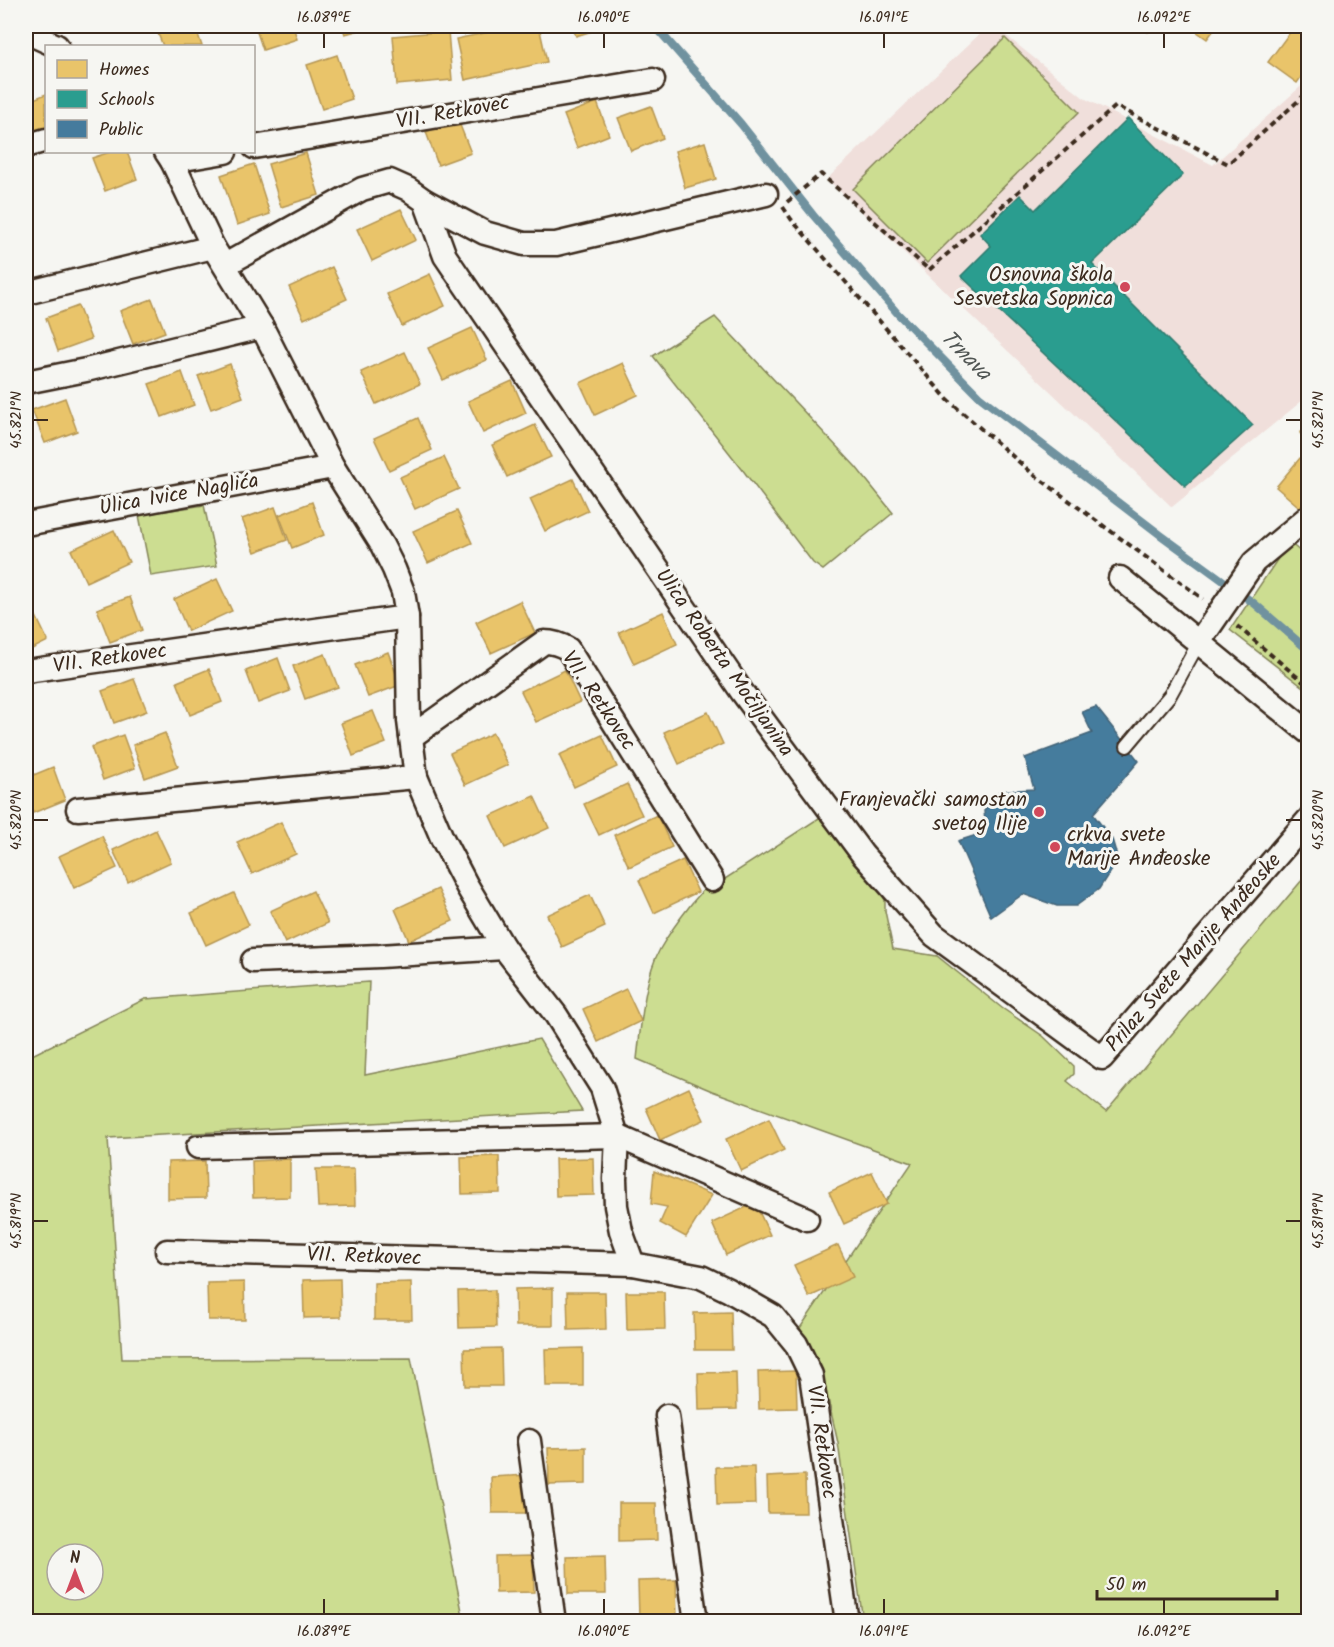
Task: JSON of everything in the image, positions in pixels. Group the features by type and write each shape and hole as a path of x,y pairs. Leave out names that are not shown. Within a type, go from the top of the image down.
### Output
{"street":[{"path":"29,30 55,45"},
{"name":"VII. Retkovec","path":"255,147 653,80"},
{"path":"26,146 45,140"},
{"path":"211,153 169,156 219,256 262,327 333,467 382,545 394,569 403,592 407,617 411,737 416,777 442,838 466,886 504,948 556,1015 602,1088 617,1136 616,1206 621,1231 633,1264"},
{"path":"26,293 219,256 362,189 390,181 485,233 524,244 556,244 774,200"},
{"name":"Ulica Roberta Močiljanina","path":"424,201 445,256 718,657 863,855 934,935 1102,1058"},
{"path":"26,382 262,327"},
{"name":"Ulica Ivice Naglića","path":"26,524 333,467"},
{"path":"1199,642 1254,562 1308,517"},
{"path":"1120,578 1308,732"},
{"name":"VII. Retkovec","path":"26,671 407,617"},
{"name":"VII. Retkovec","path":"411,737 544,642 560,645 568,649 712,880"},
{"path":"78,809 416,777"},
{"name":"Prilaz Svete Marije Anđeoske","path":"1102,1058 1308,820"},
{"path":"253,961 504,948"},
{"path":"198,1147 617,1136 807,1219"},
{"name":"VII. Retkovec","path":"167,1251 633,1264 701,1278 728,1290 773,1316 796,1344 811,1375 847,1622"},
{"path":"667,1416 696,1622"},
{"path":"529,1441 554,1622"}],"lane":[{"path":"1127,746 1170,695 1199,642"}],"path":[{"path":"1308,92 1228,164 1116,106 929,270 821,174 774,200 948,400 1033,474 1221,608 1308,686"}],"shaded area":[{"name":"Osnovna škola Sesvetska Sopnica","path":"988,26 994,26 1084,98 1213,165 1308,80 1308,396 1172,507 827,179"}],"green space":[{"path":"1005,38 1079,112 927,263 853,189"},
{"path":"715,317 856,467 893,513 823,570 813,563 653,356"},
{"path":"204,505 217,566 151,576 139,515"},
{"path":"1289,542 1308,558 1308,691 1230,630"},
{"path":"819,818 876,884 885,900 893,949 937,956 1002,1008 1043,1036 1074,1066 1074,1074 1067,1081 1106,1112 1308,873 1308,1621 863,1621 838,1443 821,1368 800,1328 912,1163 712,1091 637,1059 650,974 660,949 671,931 706,887 715,881 725,879"},
{"path":"369,982 365,1075 539,1039 582,1111 108,1138 122,1359 411,1358 464,1621 26,1621 26,1058 145,999"}],"building: Homes":[{"path":"155,26 195,26 202,45 163,45"},
{"path":"255,26 293,26 297,39 263,50"},
{"path":"342,26 374,26 345,34"},
{"path":"518,26 539,26 547,62 465,80 456,39"},
{"path":"572,26 608,26 576,36"},
{"path":"1138,26 1152,26 1148,32"},
{"path":"1189,26 1217,26 1207,39"},
{"path":"1293,28 1308,38 1308,67 1297,83 1268,62"},
{"path":"448,31 452,80 397,85 393,36"},
{"path":"337,55 352,99 322,109 307,65"},
{"path":"45,94 45,132 32,137 26,121 26,102"},
{"path":"597,102 609,135 577,148 564,115"},
{"path":"651,106 663,138 631,151 618,118"},
{"path":"458,120 471,153 438,165 426,132"},
{"path":"705,142 716,179 685,188 675,151"},
{"path":"107,153 127,153 137,179 105,191 92,158"},
{"path":"306,153 319,195 281,207 268,164"},
{"path":"254,164 270,214 237,225 221,175"},
{"path":"401,209 416,240 372,261 357,229"},
{"path":"332,267 347,299 304,319 289,287"},
{"path":"430,274 445,306 402,326 387,294"},
{"path":"152,299 165,332 133,344 120,311"},
{"path":"78,306 91,339 58,351 46,318"},
{"path":"472,328 487,360 443,380 428,348"},
{"path":"405,352 420,384 376,404 361,372"},
{"path":"623,363 638,395 595,415 580,383"},
{"path":"230,364 243,397 211,409 198,376"},
{"path":"182,372 194,405 162,417 149,384"},
{"path":"512,381 526,413 483,433 468,401"},
{"path":"65,398 77,431 45,443 32,410"},
{"path":"418,418 432,450 389,470 374,438"},
{"path":"535,425 551,457 507,477 492,445"},
{"path":"1308,427 1308,444 1300,433"},
{"path":"444,457 459,489 415,509 400,477"},
{"path":"1300,458 1308,465 1308,506 1304,511 1276,487"},
{"path":"573,479 588,511 545,531 530,499"},
{"path":"312,502 324,535 292,548 279,515"},
{"path":"275,507 287,540 255,552 242,519"},
{"path":"457,511 472,543 428,563 413,531"},
{"path":"114,530 129,562 86,582 71,550"},
{"path":"217,579 232,611 188,631 174,599"},
{"path":"130,597 142,630 110,642 97,609"},
{"path":"520,601 535,633 491,653 476,622"},
{"path":"33,610 48,641 26,652 26,613"},
{"path":"663,612 677,644 634,664 619,632"},
{"path":"388,652 400,685 368,697 355,665"},
{"path":"325,654 338,687 305,699 293,666"},
{"path":"278,658 290,691 258,703 246,671"},
{"path":"209,669 222,702 190,715 177,682"},
{"path":"565,670 580,702 536,722 521,691"},
{"path":"134,679 147,711 114,723 102,691"},
{"path":"373,711 386,743 353,756 341,723"},
{"path":"708,712 723,744 679,764 664,732"},
{"path":"165,733 178,766 145,778 133,745"},
{"path":"493,733 508,765 465,785 450,753"},
{"path":"123,735 135,768 103,780 91,747"},
{"path":"602,735 617,767 574,787 559,755"},
{"path":"53,767 65,800 33,813 26,794 26,778"},
{"path":"627,784 642,815 599,835 584,804"},
{"path":"534,796 549,828 505,848 490,816"},
{"path":"657,815 672,847 629,867 614,835"},
{"path":"281,822 296,854 252,874 237,842"},
{"path":"156,830 171,862 128,882 113,850"},
{"path":"102,836 117,868 74,888 59,856"},
{"path":"683,860 698,892 654,913 639,880"},
{"path":"438,889 453,921 409,941 395,909"},
{"path":"313,891 328,923 285,943 270,911"},
{"path":"234,893 249,925 206,945 191,913"},
{"path":"590,895 605,927 562,947 547,915"},
{"path":"626,989 641,1021 598,1042 583,1009"},
{"path":"689,1088 704,1120 660,1140 646,1108"},
{"path":"769,1119 784,1150 741,1171 726,1139"},
{"path":"499,1156 500,1193 462,1194 461,1157"},
{"path":"593,1158 594,1195 556,1196 555,1159"},
{"path":"290,1159 290,1197 253,1198 252,1161"},
{"path":"205,1161 206,1198 168,1199 168,1162"},
{"path":"316,1169 354,1169 355,1206 318,1207"},
{"path":"654,1171 712,1195 686,1237 660,1223 667,1207 651,1204"},
{"path":"872,1172 887,1204 844,1224 829,1192"},
{"path":"755,1203 770,1235 726,1255 712,1223"},
{"path":"838,1245 853,1277 809,1297 794,1265"},
{"path":"340,1279 341,1317 304,1318 303,1280"},
{"path":"244,1282 245,1320 208,1320 207,1283"},
{"path":"411,1282 412,1320 374,1320 374,1283"},
{"path":"553,1288 553,1326 516,1326 515,1289"},
{"path":"495,1290 496,1327 459,1328 458,1291"},
{"path":"567,1292 605,1292 606,1329 568,1330"},
{"path":"626,1292 664,1292 665,1329 627,1330"},
{"path":"731,1312 732,1350 695,1350 694,1313"},
{"path":"501,1348 502,1386 465,1386 464,1349"},
{"path":"583,1348 583,1386 546,1386 545,1349"},
{"path":"796,1371 797,1408 759,1409 758,1372"},
{"path":"736,1372 737,1409 699,1410 698,1373"},
{"path":"586,1447 586,1484 549,1485 548,1448"},
{"path":"716,1467 754,1467 755,1504 717,1505"},
{"path":"528,1475 529,1513 492,1513 491,1477"},
{"path":"805,1475 806,1513 768,1513 767,1477"},
{"path":"619,1503 656,1503 657,1540 619,1541"},
{"path":"533,1555 534,1592 496,1593 495,1556"},
{"path":"605,1556 606,1594 568,1594 567,1557"},
{"path":"676,1580 677,1618 639,1618 638,1581"}],"building: Schools":[{"path":"1128,118 1183,175 1092,264 1253,425 1185,486 961,276 991,246 980,234 1020,195 1035,210"}],"building: Public":[{"name":"Franjevački samostan svetog Ilije","path":"1096,707 1139,761 1093,814 1112,839 1117,856 1111,870 1099,889 1076,906 1057,906 1023,894 991,917 958,841 986,832 984,811 999,791 1034,789 1025,758 1092,733 1082,712"}],"waterway":[{"name":"Trnava","path":"655,26 741,124 813,215 898,314 980,397 1255,604 1308,650"}],"place":[{"name":"Osnovna škola Sesvetska Sopnica","path":"1125,287"},
{"name":"Franjevački samostan svetog Ilije","path":"1039,812"},
{"name":"crkva svete Marije Anđeoske","path":"1055,847"}]}
